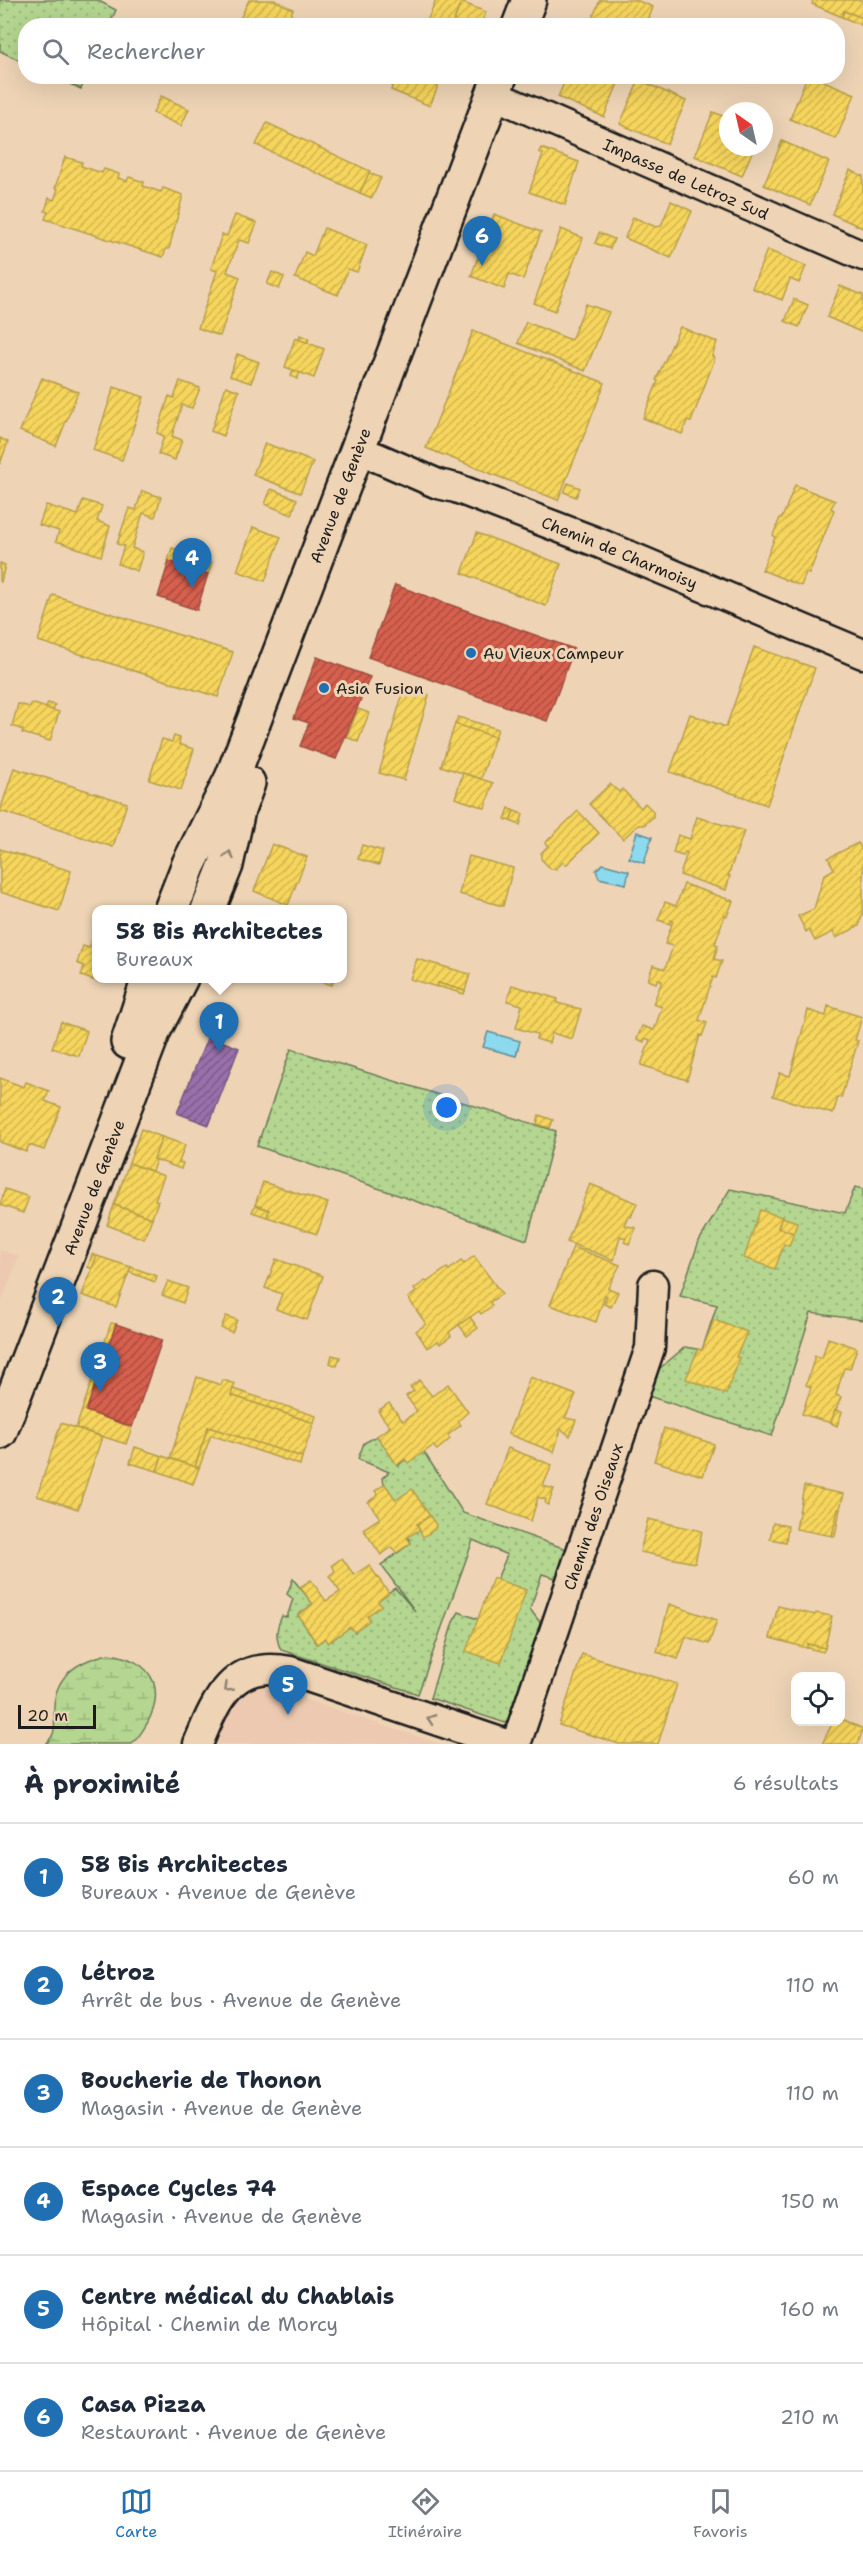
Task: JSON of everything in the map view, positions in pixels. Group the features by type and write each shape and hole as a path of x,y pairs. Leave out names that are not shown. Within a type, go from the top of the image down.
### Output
{"main road":[{"path":"522,18 529,0"},
{"path":"542,18 549,0"},
{"name":"Avenue de Genève","path":"176,898 232,778 367,453 510,85"},
{"name":"Avenue de Genève","path":"211,904 226,865 240,803 334,556 352,519 367,453"},
{"path":"176,898 211,904"},
{"name":"Avenue de Genève","path":"0,1371 140,1011 148,983"},
{"name":"Avenue de Genève","path":"0,1432 154,1030 178,983"}],"street":[{"name":"Impasse de Letroz Sud","path":"510,85 863,256"},
{"name":"Chemin de Charmoisy","path":"367,453 438,484 456,488 599,543 863,654"},
{"name":"Chemin des Oiseaux","path":"516,1744 650,1348 653,1285"},
{"path":"198,1744 213,1706 223,1692 244,1676 271,1669 290,1671 506,1744"}],"shaded area":[{"path":"0,1250 19,1256 0,1306"},
{"path":"253,1687 270,1688 440,1744 213,1744 228,1707 245,1690"}],"green space":[{"path":"0,0 97,0 116,10 112,18 18,18 18,60 0,51"},
{"path":"70,84 83,84 81,89"},
{"path":"291,1049 556,1131 527,1240 257,1146"},
{"path":"855,1187 863,1189 863,1320 811,1313 772,1436 645,1395 652,1375 685,1347 702,1350 717,1305 680,1296 699,1241 730,1189 845,1213"},
{"path":"377,1436 398,1466 405,1459 424,1452 463,1513 569,1550 562,1580 542,1574 530,1609 545,1629 516,1715 505,1723 430,1698 453,1622 459,1612 480,1620 507,1555 473,1540 418,1694 281,1650 277,1629 282,1616 287,1617 293,1599 287,1594 293,1579 313,1604 298,1615 317,1644 325,1638 328,1643 350,1627 355,1632 367,1616 363,1611 395,1588 415,1611 381,1565 411,1543 382,1478 389,1472 358,1459 364,1443"},
{"path":"109,1654 142,1666 151,1676 155,1688 155,1701 143,1730 132,1744 46,1744 54,1730 54,1701 62,1681 77,1666"}],"water":[{"path":"637,832 652,837 644,863 629,858"},
{"path":"603,864 629,871 626,884 599,878 596,870"},
{"path":"488,1032 520,1041 516,1056 483,1047"}],"building: Logements":[{"path":"249,0 274,0 293,9 289,18 240,18"},
{"path":"436,0 461,2 455,18 428,18"},
{"path":"600,0 636,0 653,7 649,18 592,18"},
{"path":"813,0 863,0 863,18 844,11 842,17 812,4"},
{"path":"461,2 486,12 483,18 455,18"},
{"path":"844,11 863,18 861,25 842,17"},
{"path":"393,84 438,86 430,106 391,90"},
{"path":"564,84 618,84 604,117 558,97"},
{"path":"637,84 648,84 686,101 667,144 620,124"},
{"path":"804,84 831,84 855,94 836,139 790,119"},
{"path":"161,96 189,109 181,126 153,113"},
{"path":"713,112 719,114 719,156 750,156 742,176 695,156"},
{"path":"267,123 370,171 360,193 256,145"},
{"path":"782,141 829,162 810,205 764,185"},
{"path":"541,148 579,162 565,205 529,192 543,154 539,152"},
{"path":"65,157 82,162 81,166 102,173 104,169 119,174 118,178 127,181 129,177 144,182 143,186 161,192 163,188 183,195 169,249 166,249 163,257 45,219 49,198 54,200 58,189 55,188"},
{"path":"850,170 863,176 863,228 832,214"},
{"path":"369,173 381,178 372,198 360,193"},
{"path":"671,201 692,211 671,258 625,238 633,217 656,227 661,226"},
{"path":"494,214 541,232 523,279 509,274 504,289 471,276"},
{"path":"235,215 257,223 249,243 239,240 227,272 240,277 220,336 198,328 217,271 211,269 222,234 227,236"},
{"path":"324,228 367,245 357,272 348,269 338,295 295,278 305,252 313,256"},
{"path":"561,229 583,238 555,311 534,303"},
{"path":"599,233 614,239 610,249 595,243"},
{"path":"767,250 806,266 799,283 790,279 782,300 752,288"},
{"path":"272,272 284,277 279,289 267,284"},
{"path":"840,286 863,295 863,333 827,317"},
{"path":"794,299 808,305 799,327 785,321"},
{"path":"586,304 609,312 585,371 518,343 526,322 571,340"},
{"path":"680,327 717,342 712,356 715,358 691,422 687,421 682,434 643,418 658,381 656,380"},
{"path":"473,331 605,383 558,500 426,448"},
{"path":"300,335 309,339 307,343 299,340"},
{"path":"295,338 324,349 314,378 285,367"},
{"path":"237,354 259,362 251,383 230,376"},
{"path":"293,370 300,373 297,379 291,376"},
{"path":"42,378 78,392 56,446 20,431"},
{"path":"180,381 200,388 192,408 182,405 172,436 182,440 175,460 158,454 164,436 157,433 169,396 174,398"},
{"path":"226,386 239,391 223,436 211,431"},
{"path":"114,387 144,397 122,460 93,450"},
{"path":"0,438 8,442 0,464"},
{"path":"265,443 313,462 300,493 253,475"},
{"path":"568,483 580,488 576,497 564,492"},
{"path":"795,485 835,501 831,508 834,510 809,574 806,573 801,586 762,570 775,537 773,535"},
{"path":"271,489 297,499 292,515 265,504"},
{"path":"142,491 161,497 155,517 143,513 132,548 143,552 137,571 118,564 124,546 117,544 129,508 136,510"},
{"path":"83,500 102,506 97,521 110,526 101,556 56,541 59,531 39,525 46,505 78,515"},
{"path":"253,527 281,537 265,581 237,571"},
{"path":"477,533 561,564 546,606 462,573"},
{"path":"172,548 212,562 208,574 168,561"},
{"path":"0,563 5,565 1,582 0,581"},
{"path":"53,595 233,652 218,697 38,641"},
{"path":"754,647 815,668 767,805 670,772 690,714 726,727"},
{"path":"405,686 429,695 404,780 379,773"},
{"path":"31,703 59,712 50,741 22,733 23,730 12,726 18,704 30,707"},
{"path":"48,703 55,705 53,710 46,708"},
{"path":"358,709 369,713 358,742 347,737"},
{"path":"458,717 498,729 495,737 455,724"},
{"path":"455,724 495,737 481,779 441,766"},
{"path":"174,736 180,738 179,744 194,749 181,790 149,780 162,739 172,742"},
{"path":"14,768 127,803 113,847 0,811"},
{"path":"463,773 493,783 485,808 455,798"},
{"path":"610,784 619,792 622,789 641,808 645,803 653,811 653,817 644,825 638,825 623,839 589,804"},
{"path":"509,808 514,811 510,821 505,819"},
{"path":"514,811 523,814 520,825 510,821"},
{"path":"578,811 599,833 566,865 563,862 556,869 551,869 541,859 541,853 548,846 545,843"},
{"path":"697,817 744,831 728,876 730,876 726,890 680,875 687,853 685,852 683,856 673,853 678,835 690,839"},
{"path":"858,843 863,851 863,912 859,926 836,938 833,932 815,941 809,930 806,932 798,916 814,909 824,875 834,869 828,858"},
{"path":"272,844 307,857 288,905 254,891"},
{"path":"362,845 383,851 379,865 358,859"},
{"path":"0,849 71,871 59,911 0,892"},
{"path":"469,856 513,868 503,906 459,894"},
{"path":"684,884 733,901 727,916 725,915 715,944 718,945 714,959 722,961 716,978 713,977 699,1020 707,1023 702,1036 700,1035 687,1080 641,1065 650,1040 645,1038 644,1042 637,1039 642,1026 654,1030 662,1007 653,1004 662,981 658,979 656,983 648,980 653,965 665,969 673,946 665,944 673,921 671,920 670,924 658,920 665,902 676,906"},
{"path":"92,940 92,980 81,976 84,966 77,963 83,946 89,948"},
{"path":"417,959 470,974 465,991 438,983 437,987 410,979"},
{"path":"438,983 465,991 464,994 437,986"},
{"path":"512,985 558,999 557,1003 581,1009 572,1039 552,1033 549,1043 536,1039 537,1034 516,1028 522,1005 507,1001"},
{"path":"828,1006 862,1017 855,1040 858,1041 841,1098 838,1097 833,1114 773,1096 780,1073 790,1076 808,1010 826,1016"},
{"path":"61,1022 87,1031 79,1056 52,1048"},
{"path":"0,1078 24,1087 26,1082 49,1091 45,1101 61,1107 44,1150 29,1145 26,1152 0,1142"},
{"path":"539,1115 553,1120 550,1128 537,1124"},
{"path":"141,1129 162,1137 152,1171 129,1163"},
{"path":"162,1137 185,1145 179,1162 183,1163 181,1169 154,1159"},
{"path":"129,1163 164,1176 155,1200 158,1201 152,1218 114,1205"},
{"path":"263,1182 328,1203 317,1234 267,1217 269,1210 255,1205"},
{"path":"590,1184 637,1203 631,1217 628,1216 624,1225 636,1228 629,1244 624,1242 626,1238 620,1236 614,1260 567,1242"},
{"path":"5,1189 29,1197 23,1213 0,1205"},
{"path":"114,1205 152,1218 144,1239 107,1225"},
{"path":"255,1205 269,1210 267,1217 252,1212"},
{"path":"760,1210 782,1217 778,1228 794,1233 789,1246 784,1244 775,1269 744,1258"},
{"path":"782,1217 797,1222 794,1233 778,1228"},
{"path":"573,1247 620,1265 608,1288 618,1292 611,1307 604,1304 607,1296 605,1295 596,1322 550,1305"},
{"path":"92,1254 97,1256 92,1269 88,1267"},
{"path":"97,1256 131,1267 116,1307 82,1295"},
{"path":"474,1256 502,1294 490,1302 492,1306 481,1314 479,1311 449,1332 451,1336 440,1344 438,1341 427,1348 416,1331 426,1324 408,1298 416,1292 414,1289 425,1281 427,1282 447,1268 449,1270 461,1261 464,1264"},
{"path":"276,1259 323,1276 307,1320 276,1309 282,1294 265,1288"},
{"path":"131,1267 157,1276 155,1282 129,1272"},
{"path":"168,1281 188,1288 183,1303 162,1295"},
{"path":"226,1316 237,1320 232,1332 221,1328"},
{"path":"470,1317 478,1328 467,1336 459,1325"},
{"path":"714,1320 747,1332 736,1357 740,1358 726,1394 686,1379 698,1349 702,1350"},
{"path":"111,1323 116,1324 86,1411 132,1427 126,1444 76,1428"},
{"path":"828,1338 857,1348 850,1369 844,1368 836,1395 841,1397 831,1423 802,1414 811,1387 806,1385 815,1356 822,1358"},
{"path":"332,1355 340,1357 337,1366 330,1363"},
{"path":"197,1377 221,1385 223,1380 235,1384 231,1395 314,1423 302,1457 208,1427 195,1467 170,1458"},
{"path":"530,1377 576,1395 565,1418 576,1420 570,1436 561,1429 554,1452 508,1434"},
{"path":"419,1380 432,1396 448,1384 468,1412 458,1421 461,1425 448,1435 450,1439 437,1450 433,1446 408,1463 405,1459 397,1465 377,1436 390,1427 378,1411 389,1403 403,1421 417,1411 406,1396 414,1391 410,1387"},
{"path":"233,1389 316,1416 314,1423 231,1395"},
{"path":"835,1410 842,1412 837,1426 831,1423"},
{"path":"61,1423 102,1437 78,1509 37,1496"},
{"path":"208,1427 302,1457 300,1465 211,1435 199,1468 195,1467"},
{"path":"664,1428 714,1444 703,1476 654,1461"},
{"path":"135,1447 162,1456 157,1471 130,1463"},
{"path":"508,1448 552,1465 543,1486 554,1489 548,1505 545,1503 546,1500 538,1497 531,1521 487,1504"},
{"path":"162,1456 199,1468 193,1484 157,1471"},
{"path":"385,1484 396,1500 412,1489 430,1516 417,1524 420,1529 407,1538 411,1543 396,1553 392,1547 381,1555 363,1529 380,1518 368,1502 378,1495 375,1491"},
{"path":"804,1486 844,1494 832,1536 796,1529"},
{"path":"838,1509 840,1509 835,1536 832,1536"},
{"path":"430,1516 436,1525 435,1529 423,1537 417,1524"},
{"path":"648,1519 702,1531 695,1563 640,1552"},
{"path":"773,1523 788,1526 786,1542 770,1539"},
{"path":"342,1558 354,1575 369,1565 389,1593 378,1601 381,1606 367,1616 370,1620 354,1632 350,1627 328,1643 325,1638 317,1644 298,1615 313,1604 300,1587 311,1580 326,1601 340,1592 329,1576 335,1571 332,1565"},
{"path":"493,1578 526,1590 501,1663 466,1651"},
{"path":"669,1604 717,1620 709,1644 686,1637 678,1659 657,1652"},
{"path":"778,1606 815,1615 816,1613 832,1616 825,1648 808,1644 807,1648 770,1638"},
{"path":"808,1644 825,1648 823,1652 807,1648"},
{"path":"582,1654 677,1684 658,1744 619,1744 559,1725"},
{"path":"845,1720 863,1729 858,1744 822,1744 831,1726 845,1726"}],"building: Commerces":[{"path":"169,561 208,574 197,610 158,597"},
{"name":"Au Vieux Campeur","path":"395,585 574,649 547,721 368,657"},
{"path":"317,657 370,677 336,759 300,746 309,723 294,718"},
{"path":"116,1324 162,1340 132,1427 86,1411"}],"building: Bureaux":[{"path":"208,1036 239,1048 209,1125 177,1113"}],"place":[{"name":"Casa Pizza","path":"482,266"},
{"name":"Espace Cycles 74","path":"192,588"},
{"name":"Au Vieux Campeur","path":"471,653"},
{"name":"Asia Fusion","path":"324,688"},
{"name":"58 Bis Architectes","path":"219,1052"},
{"name":"Létroz","path":"58,1327"},
{"name":"Boucherie de Thonon","path":"100,1392"},
{"name":"Centre médical du Chablais","path":"288,1715"}]}
